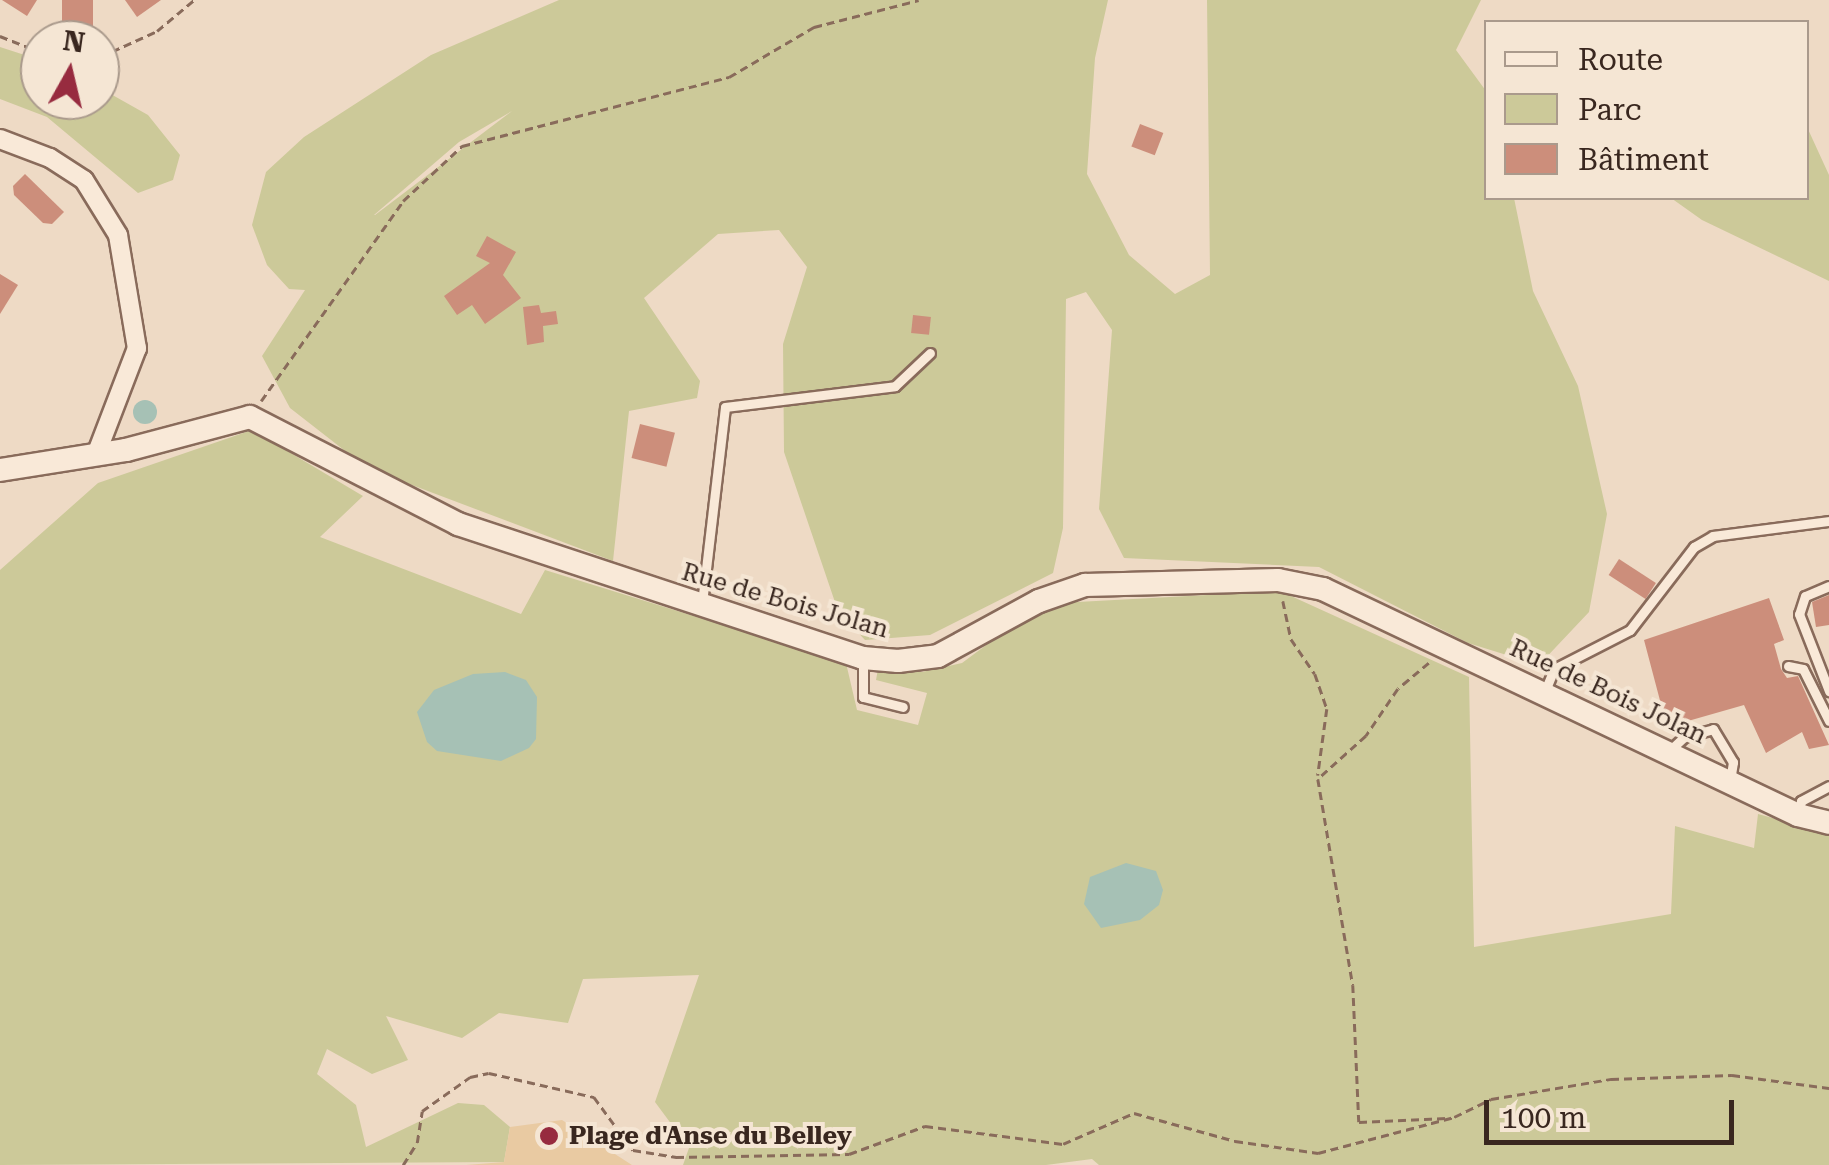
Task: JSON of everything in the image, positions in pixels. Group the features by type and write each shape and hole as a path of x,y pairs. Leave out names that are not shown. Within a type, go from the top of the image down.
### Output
{"street":[{"path":"0,139 50,158 84,180 118,235 137,348 96,455"},
{"path":"0,470 96,455 250,417"},
{"name":"Rue de Bois Jolan","path":"250,417 458,524 863,658 938,656 1039,601 1085,585 1278,580 1323,589 1546,690 1798,814 1829,823"}],"lane":[{"path":"702,607 725,407 895,386 930,353"},
{"path":"1546,690 1554,669 1630,630 1694,547 1712,536 1829,520"},
{"path":"1829,586 1805,596 1800,614 1829,691"},
{"path":"863,658 864,697 903,707"},
{"path":"1788,666 1803,668 1829,721"},
{"path":"1669,751 1684,736 1713,730 1733,762 1730,780"},
{"path":"1798,814 1801,802 1829,786"}],"path":[{"path":"120,48 157,31 194,0"},
{"path":"250,417 403,201 462,146 729,77 814,26 919,0"},
{"path":"1278,580 1291,639 1328,710 1318,779 1353,985 1360,1122 1454,1117"},
{"path":"1318,779 1366,736 1398,689 1427,672 1436,643"},
{"path":"402,1165 417,1143 422,1111 470,1076 489,1073 594,1098 633,1150 676,1157 850,1154 925,1126 1062,1144 1134,1112 1235,1141 1318,1153 1454,1117 1491,1099 1612,1079 1732,1075 1829,1088"}],"green space":[{"path":"559,0 1108,0 1095,58 1087,174 1129,255 1175,294 1210,275 1207,0 1481,0 1456,50 1484,88 1484,200 1514,200 1533,291 1578,386 1607,514 1589,612 1539,665 1468,643 1319,567 1124,558 1099,509 1112,330 1086,292 1066,299 1063,528 1053,573 930,635 865,640 838,611 784,452 783,344 807,267 779,230 718,234 644,298 700,381 697,398 629,411 613,561 367,468 290,408 262,356 305,290 289,289 267,265 252,225 266,172 304,137 431,55","holes":["512,111 374,215 459,142"]},
{"path":"0,47 20,54 20,107 0,99"},
{"path":"120,99 148,115 180,155 173,180 138,193 51,120 120,120"},
{"path":"1809,131 1829,175 1829,281 1702,220 1674,200 1809,200"},
{"path":"252,430 363,496 320,537 521,614 545,570 846,663 857,710 918,725 927,693 876,680 878,669 922,672 962,663 1028,614 1059,603 1280,591 1469,677 1474,947 1671,914 1675,826 1754,848 1758,814 1829,833 1829,1165 1099,1165 1092,1159 1046,1165 683,1165 689,1148 655,1102 699,975 583,979 568,1023 499,1013 462,1038 386,1016 408,1060 372,1074 327,1049 317,1074 356,1105 366,1147 458,1103 484,1105 510,1127 504,1162 0,1165 0,570 98,483"}],"sand":[{"name":"Plage d'Anse du Belley","path":"562,1120 632,1165 466,1165 504,1162 510,1127"}],"shaded area":[{"path":"145,400 157,412 145,424 133,412"},
{"path":"505,672 526,680 537,697 536,739 529,748 501,761 437,751 427,742 417,712 434,690 473,674"},
{"path":"1126,863 1156,871 1163,890 1159,905 1140,920 1101,928 1084,904 1090,877"}],"building":[{"path":"2,0 37,0 27,16"},
{"path":"62,0 93,0 93,20 62,20"},
{"path":"125,0 161,0 137,17"},
{"path":"1140,124 1163,133 1155,155 1131,146"},
{"path":"25,174 64,212 52,224 43,223 14,195 13,186"},
{"path":"487,236 516,252 503,275 521,298 485,324 472,305 457,315 444,296 490,263 476,256"},
{"path":"0,274 18,285 0,314"},
{"path":"539,305 541,313 556,311 558,324 543,326 544,342 527,345 523,307"},
{"path":"913,315 931,317 929,335 911,333"},
{"path":"640,424 675,433 666,467 632,458"},
{"path":"1619,559 1656,583 1646,599 1609,575"},
{"path":"1829,595 1829,625 1816,627 1812,602"},
{"path":"1769,598 1784,640 1774,644 1781,669 1787,678 1798,676 1829,745 1809,749 1802,732 1766,753 1744,705 1667,727 1644,640"}],"place":[{"name":"Plage d'Anse du Belley","path":"549,1136"}]}
